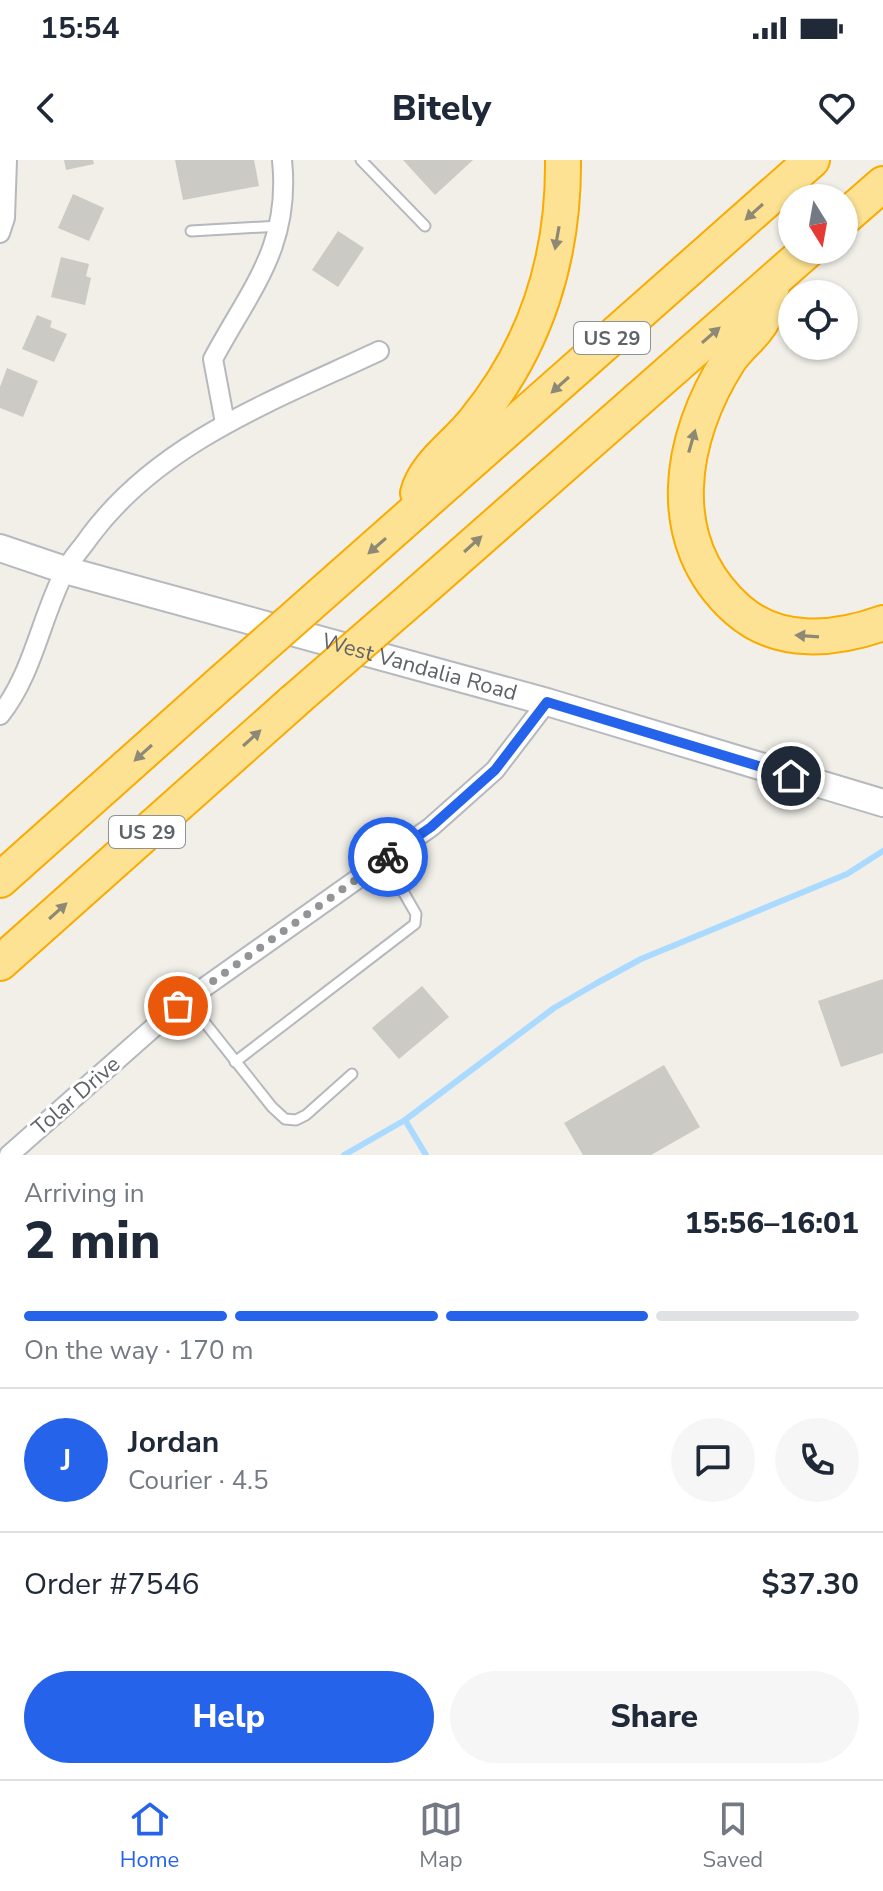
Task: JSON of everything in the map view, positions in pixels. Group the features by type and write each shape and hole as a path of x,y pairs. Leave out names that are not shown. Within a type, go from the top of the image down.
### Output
{"highway":[{"path":"412,515 421,480 474,424 505,382 532,329 548,286 559,228 563,160"},
{"name":"US 29","path":"0,880 812,160"},
{"path":"858,206 883,184"},
{"name":"US 29","path":"0,963 792,264"},
{"path":"773,280 764,319 731,358 709,396 696,428 688,457 686,483 685,506 691,538 710,579 741,612 762,625 786,634 831,637 883,623"}],"main road":[{"name":"West Vandalia Road","path":"0,548 65,570 547,702 883,803"}],"street":[{"path":"0,233 5,218 7,160"},
{"path":"225,423 213,359 264,272 280,226 282,160"},
{"path":"0,715 10,703 65,570 108,512 166,460 197,439 379,351"},
{"name":"Tolar Drive","path":"9,1155 187,1000 431,827 495,770 547,702"}],"lane":[{"path":"361,160 425,226"},
{"path":"191,231 280,226"},
{"path":"235,1062 415,924 416,914 385,860"},
{"path":"187,1000 285,1119 296,1120 306,1115 352,1074"}],"building":[{"path":"64,160 93,160 94,164 66,170"},
{"path":"175,160 254,160 259,186 183,200"},
{"path":"403,160 473,160 435,195"},
{"path":"73,194 104,208 89,241 58,228"},
{"path":"338,231 364,248 338,287 312,270"},
{"path":"61,257 89,264 86,276 91,278 85,305 51,297"},
{"path":"37,315 52,321 50,327 67,334 54,362 22,349"},
{"path":"7,368 38,381 23,417 0,408 0,387"},
{"path":"883,979 883,1053 841,1067 818,1001"},
{"path":"422,986 449,1017 399,1059 372,1028"},
{"path":"664,1065 700,1127 651,1155 583,1155 564,1123"}],"waterway":[{"path":"344,1155 405,1120 554,1008 597,983 641,959 847,874 883,851"},
{"path":"405,1120 426,1155"}],"way so far":[{"path":"178,1006 388,857"}],"route":[{"path":"388,857 431,827 495,770 547,702 791,776"}]}
